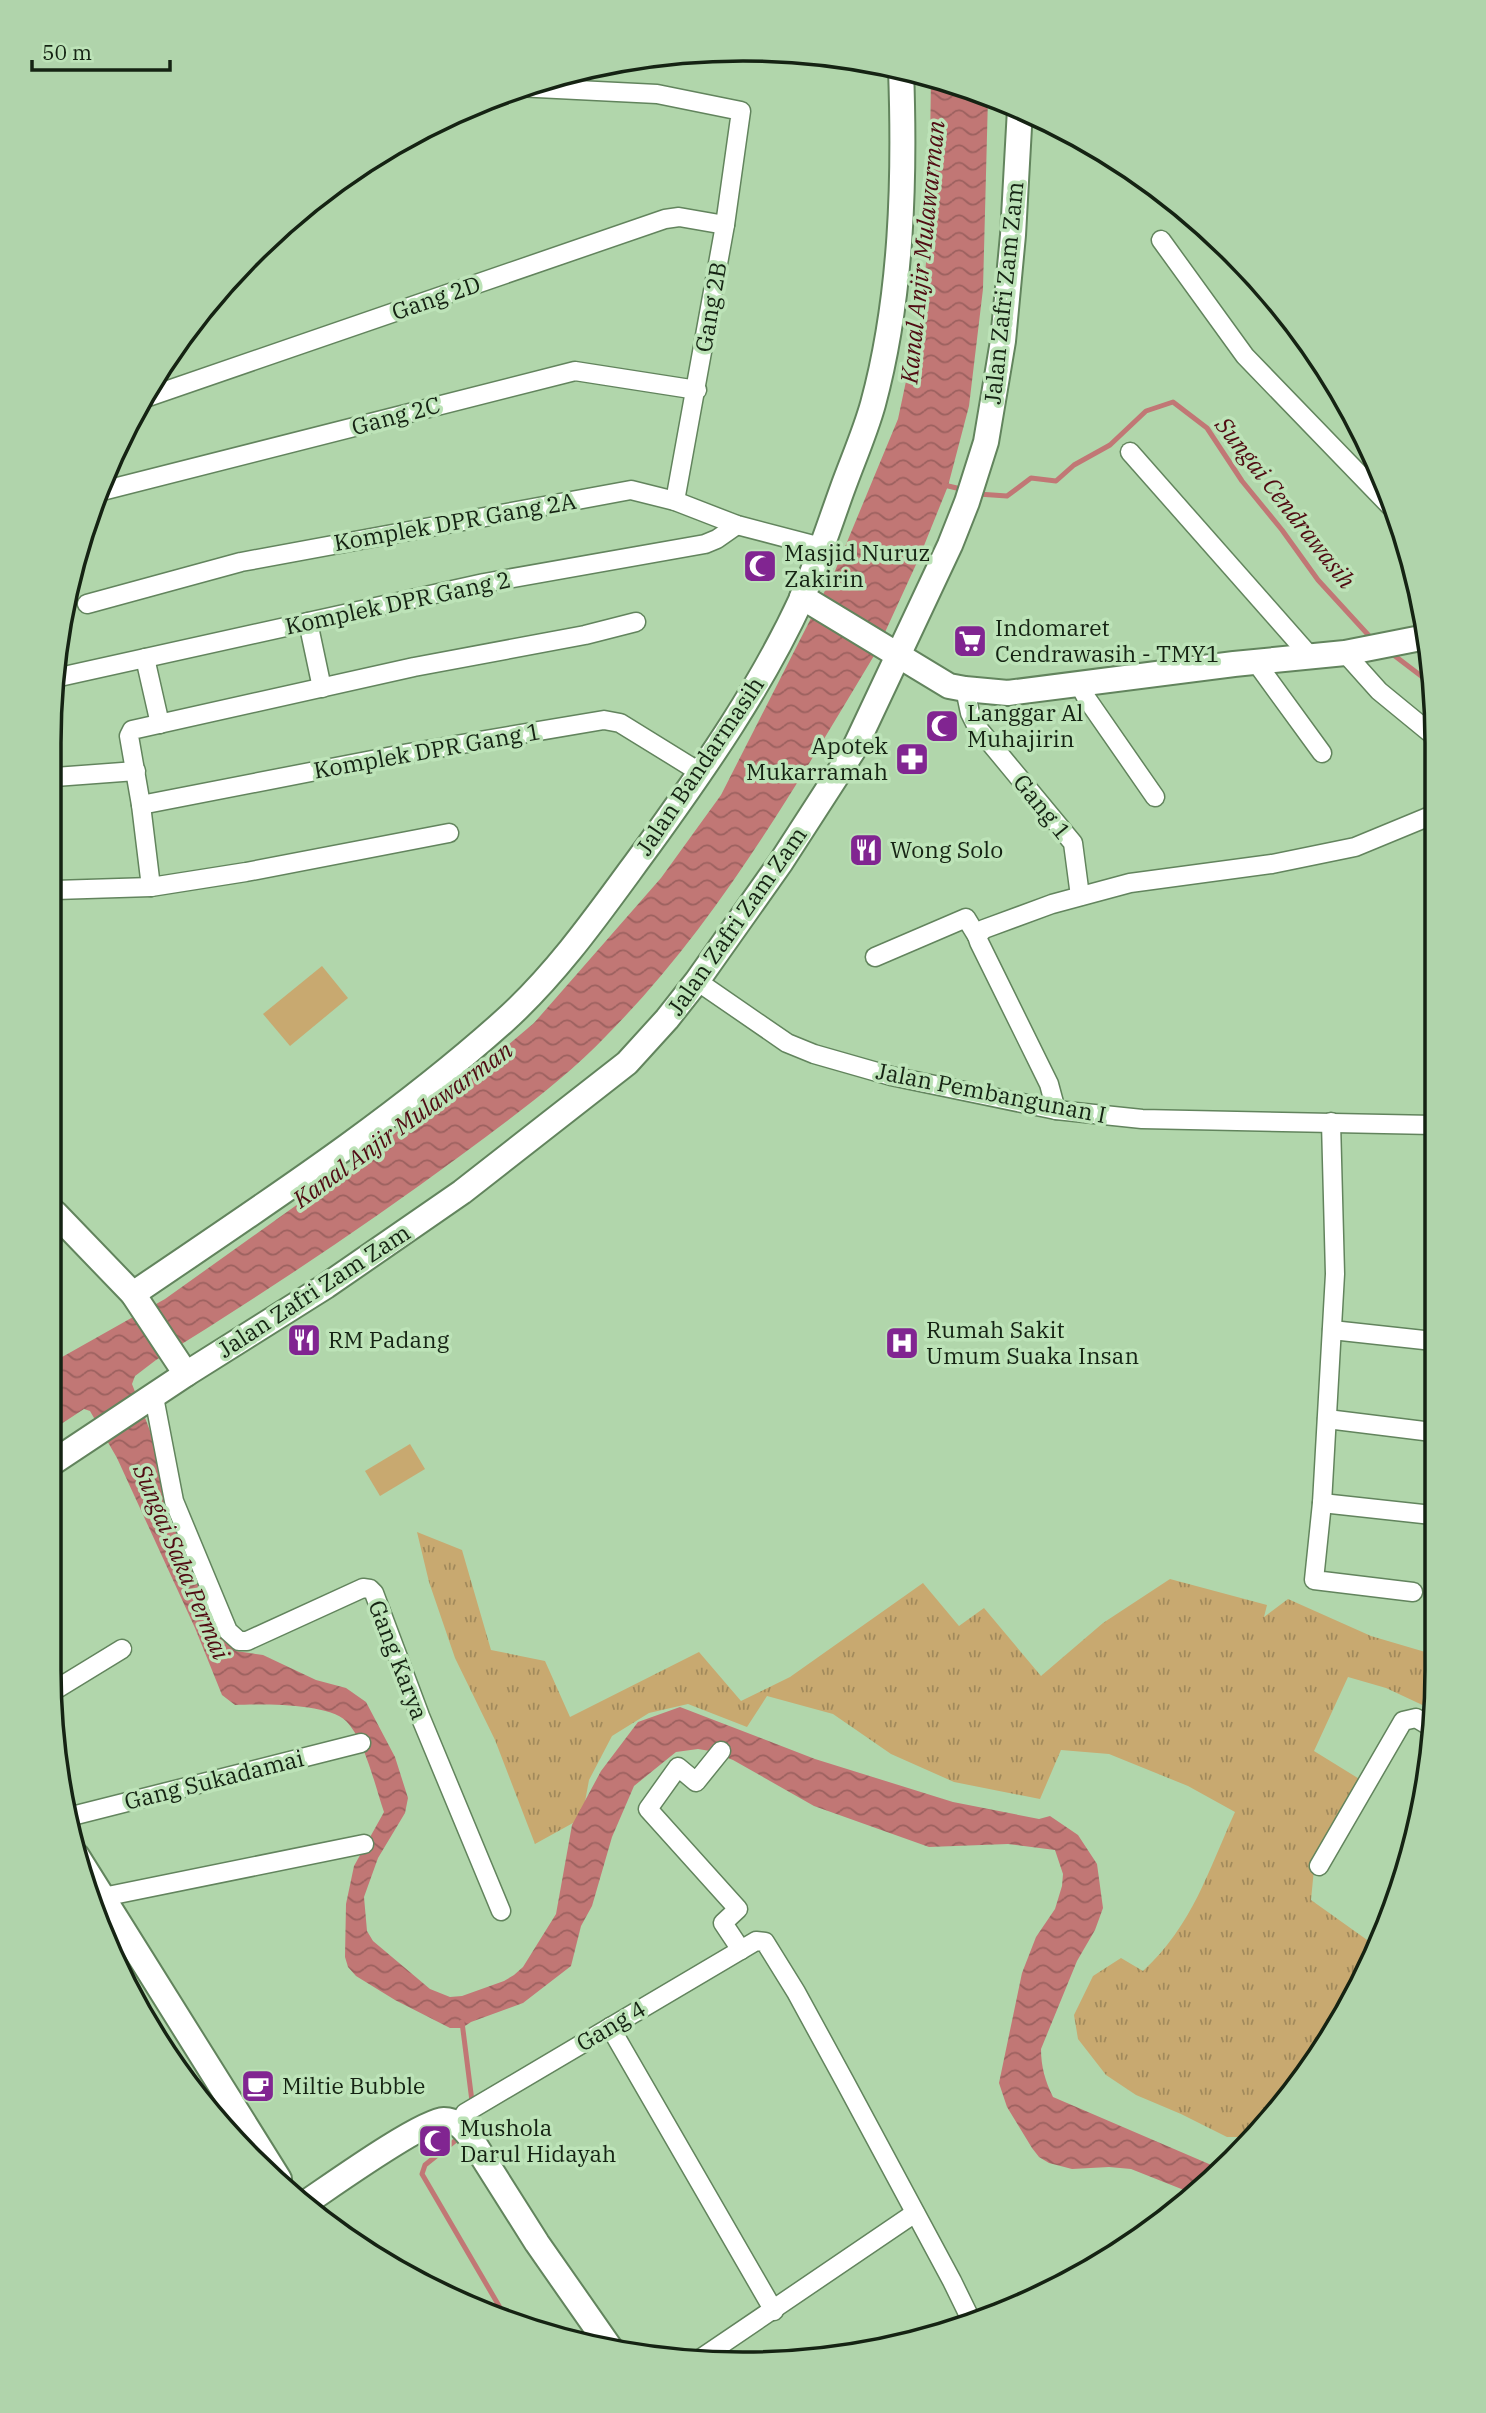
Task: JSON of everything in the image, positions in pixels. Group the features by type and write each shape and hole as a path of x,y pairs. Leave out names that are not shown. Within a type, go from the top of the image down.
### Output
{"street":[{"name":"Jalan Bandarmasih","path":"135,1297 416,1094 505,1020 587,929 701,773 751,696 807,600 821,547 873,405 887,335 897,255 901,189 901,80"},
{"name":"Gang 2B","path":"551,89 657,94 741,111 725,225 676,501"},
{"name":"Jalan Zafri Zam Zam","path":"61,1457 150,1399 182,1368 326,1286 462,1192 627,1063 697,981 781,862 854,749 893,651 950,545 967,502 986,442 1003,341 1013,235 1019,120"},
{"name":"Gang 2D","path":"158,394 665,219 679,217 725,225"},
{"path":"1161,240 1245,356 1377,493"},
{"name":"Gang 2C","path":"110,489 575,371 697,390"},
{"path":"1130,452 1310,656"},
{"name":"Komplek DPR Gang 2A","path":"87,604 241,562 631,490 676,501 737,525 821,547"},
{"name":"Komplek DPR Gang 2","path":"65,676 484,583 705,544 737,525"},
{"path":"807,600 950,686 965,690 1008,693 1255,661 1345,653 1417,639"},
{"path":"308,622 322,688"},
{"path":"150,887 141,805 129,736 132,730 414,667 585,635 636,622"},
{"path":"1345,653 1379,691 1424,728"},
{"path":"145,658 160,724"},
{"path":"1255,661 1321,753"},
{"path":"1079,684 1155,797"},
{"name":"Gang 1","path":"965,690 970,713 977,727 1073,843 1080,896"},
{"name":"Komplek DPR Gang 1","path":"141,805 389,757 604,720 620,723 701,773"},
{"path":"61,777 136,771"},
{"path":"977,936 984,929 1080,896 1130,883 1272,863 1355,847 1425,818"},
{"path":"61,890 150,887 246,872 449,833"},
{"path":"875,957 966,918 1049,1084 1056,1110"},
{"name":"Jalan Pembangunan I","path":"697,981 787,1043 814,1054 891,1076 1056,1110 1142,1119 1425,1125"},
{"path":"1331,1122 1335,1273 1322,1503 1314,1580 1413,1592"},
{"path":"61,1219 135,1297 182,1368"},
{"path":"1332,1330 1425,1340"},
{"name":"Gang Karya","path":"150,1399 174,1501 228,1631 234,1637 239,1641 247,1641 363,1588 374,1593 420,1716 501,1911"},
{"path":"1327,1419 1425,1431"},
{"path":"1322,1503 1425,1515"},
{"path":"62,1686 122,1649"},
{"path":"1319,1866 1403,1721 1416,1718 1422,1722"},
{"name":"Gang Sukadamai","path":"77,1815 360,1743"},
{"path":"721,1751 696,1782 678,1767 648,1809 738,1909 723,1923 741,1950"},
{"path":"103,1897 364,1844"},
{"path":"96,1886 264,2155"},
{"name":"Gang 4","path":"465,2124 484,2102 761,1940 769,1946 915,2213"},
{"path":"610,2026 774,2311"},
{"path":"312,2199 423,2127 447,2120 465,2124 537,2243 604,2338"},
{"path":"713,2351 915,2213 968,2314"}],"green space":[{"path":"322,966 348,998 290,1046 263,1014"},
{"path":"410,1444 425,1469 380,1496 365,1471"},
{"path":"417,1532 462,1550 491,1650 545,1661 570,1717 699,1652 741,1701 790,1677 923,1583 959,1626 984,1608 1041,1676 1103,1623 1170,1579 1267,1605 1264,1617 1288,1599 1371,1636 1425,1652 1423,1705 1386,1688 1348,1677 1314,1751 1361,1780 1314,1869 1311,1900 1368,1941 1333,2011 1310,2049 1256,2120 1240,2137 1227,2137 1136,2095 1106,2075 1078,2039 1074,2015 1093,1976 1121,1958 1143,1971 1175,1935 1198,1896 1235,1812 1188,1786 1109,1754 1061,1750 1040,1799 954,1782 891,1754 833,1714 767,1696 747,1727 688,1704 649,1713 612,1736 589,1780 582,1818 535,1844 495,1740 455,1658 429,1582"}],"water":[{"name":"Sungai Saka Permai","path":"931,88 988,107 983,289 969,406 948,486 875,654 752,853 719,901 647,992 573,1068 423,1183 310,1261 156,1360 135,1376 132,1384 152,1436 164,1489 225,1633 236,1651 263,1655 316,1680 346,1688 366,1702 395,1757 408,1798 405,1813 378,1858 364,1897 367,1931 373,1941 430,1989 450,1997 462,1996 504,1981 523,1967 556,1914 572,1825 601,1771 638,1722 680,1707 815,1759 953,1802 1039,1819 1050,1816 1078,1835 1097,1864 1103,1908 1095,1930 1077,1961 1041,2049 1046,2079 1053,2097 1212,2165 1184,2190 1131,2169 1072,2169 1049,2163 1039,2157 1032,2148 1007,2107 999,2083 1022,1973 1036,1937 1055,1909 1062,1886 1063,1874 1055,1850 1008,1844 929,1847 814,1806 733,1760 710,1751 698,1749 676,1752 634,1786 612,1837 592,1906 581,1926 571,1966 523,2003 471,2022 462,2028 450,2028 395,2000 356,1976 348,1967 345,1957 346,1904 354,1866 384,1812 359,1740 346,1721 325,1711 293,1706 235,1705 222,1695 195,1628 117,1458 90,1411 84,1409 61,1424 61,1358 165,1299 361,1159 488,1062 534,1023 661,878 721,795 835,571 898,419 923,301 929,224"}],"waterway":[{"name":"Sungai Cendrawasih","path":"978,494 1007,496 1031,478 1056,481 1074,465 1110,445 1146,411 1173,402 1207,428 1242,481 1318,580 1372,639"},
{"name":"Sungai Cendrawasih","path":"944,485 965,490"},
{"name":"Sungai Cendrawasih","path":"1391,653 1421,676"},
{"path":"462,2022 475,2125 471,2128"},
{"path":"461,2136 425,2165 422,2174 499,2307"}],"place":[{"name":"Masjid Nuruz Zakirin","path":"760,566"},
{"name":"Indomaret Cendrawasih - TMY1","path":"970,641"},
{"name":"Langgar Al Muhajirin","path":"942,726"},
{"name":"Apotek Mukarramah","path":"912,759"},
{"name":"Wong Solo","path":"866,850"},
{"name":"RM Padang","path":"304,1340"},
{"name":"Rumah Sakit Umum Suaka Insan","path":"902,1343"},
{"name":"Miltie Bubble","path":"258,2086"},
{"name":"Mushola Darul Hidayah","path":"435,2141"}],"water label":[{"name":"Kanal Anjir Mulawarman","path":"923,252"},
{"name":"Kanal Anjir Mulawarman","path":"403,1125"}]}
